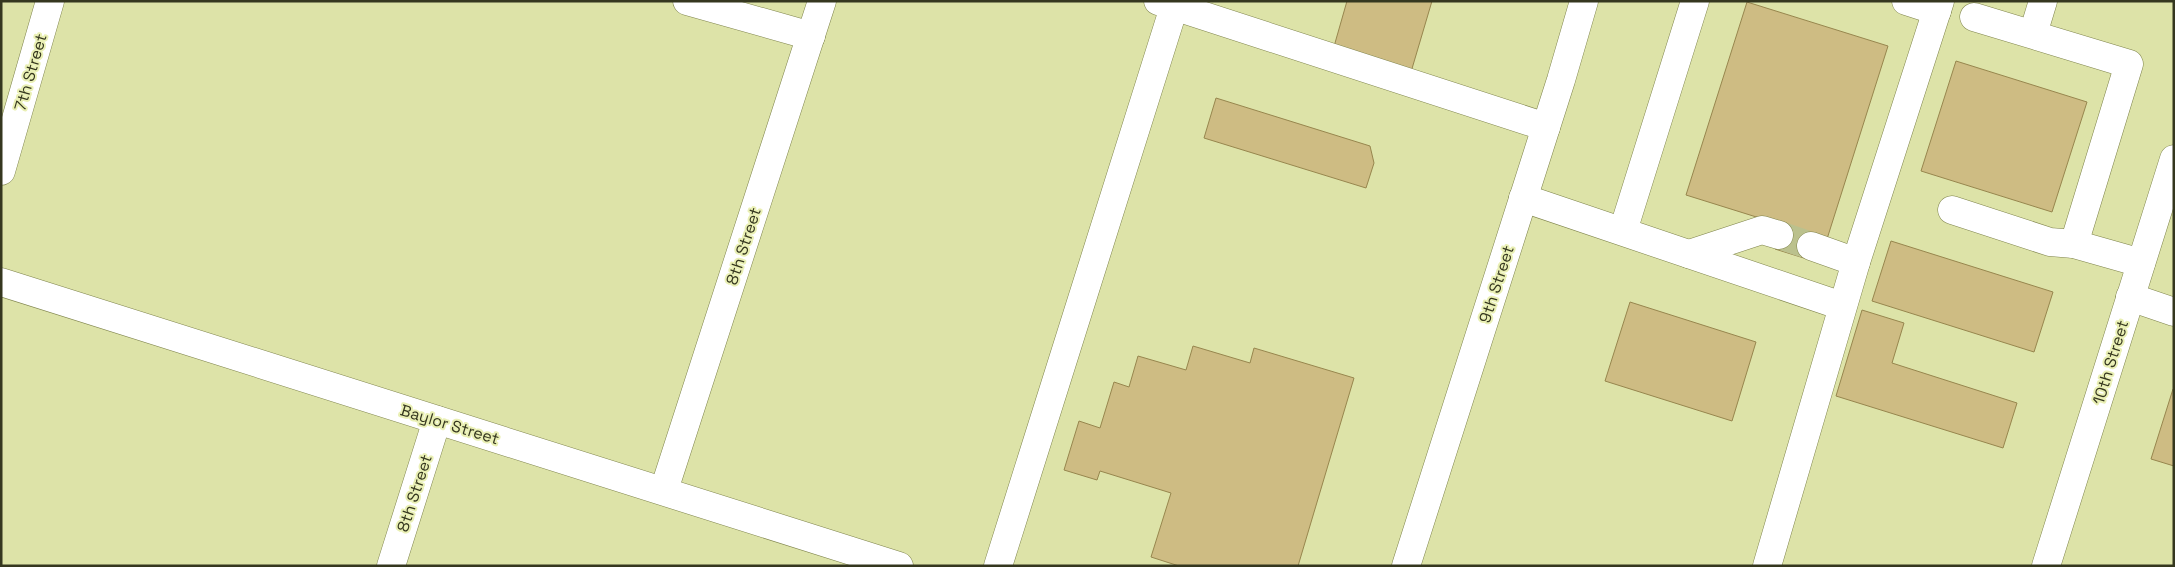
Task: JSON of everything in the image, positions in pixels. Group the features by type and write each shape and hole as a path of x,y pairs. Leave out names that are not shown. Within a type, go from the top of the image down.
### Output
{"street":[{"name":"7th Street","path":"1,171 50,1"},
{"path":"687,1 811,36"},
{"name":"8th Street","path":"664,490 822,1"},
{"name":"9th Street","path":"1406,566 1546,127 1584,1"},
{"path":"1623,231 1696,1"},
{"path":"1767,566 1842,306 1938,6 1906,1"},
{"path":"2033,34 2043,1"},
{"path":"998,566 1166,4 1546,127"},
{"path":"1974,17 2128,64 2074,244"},
{"name":"10th Street","path":"2046,566 2174,159"},
{"path":"1523,198 1842,306"},
{"path":"1952,210 2050,242 2074,244 2141,263"},
{"path":"1690,254 1762,230 1779,235"},
{"path":"1811,246 1856,262"},
{"name":"Baylor Street","path":"1,282 664,490 893,565"},
{"path":"2130,298 2174,312"},
{"name":"8th Street","path":"391,566 437,420"}],"building":[{"path":"1347,1 1432,1 1411,72 1333,50"},
{"path":"1747,2 1888,46 1827,239 1807,259 1775,249 1782,225 1686,195"},
{"path":"1956,61 2087,102 2052,212 1921,171"},
{"path":"1216,98 1370,146 1374,163 1366,188 1204,138"},
{"path":"1891,241 2053,292 2034,352 1872,301"},
{"path":"1630,302 1756,342 1732,421 1605,381"},
{"path":"1862,310 1904,323 1892,363 2017,403 2003,448 1836,396"},
{"path":"1193,346 1250,363 1254,348 1354,378 1298,566 1179,566 1151,557 1171,493 1100,471 1097,480 1064,470 1079,421 1100,428 1114,382 1129,387 1138,356 1186,370"},
{"path":"2174,389 2174,466 2151,459"}],"tunnel":[{"path":"1779,235 1811,246"}]}
